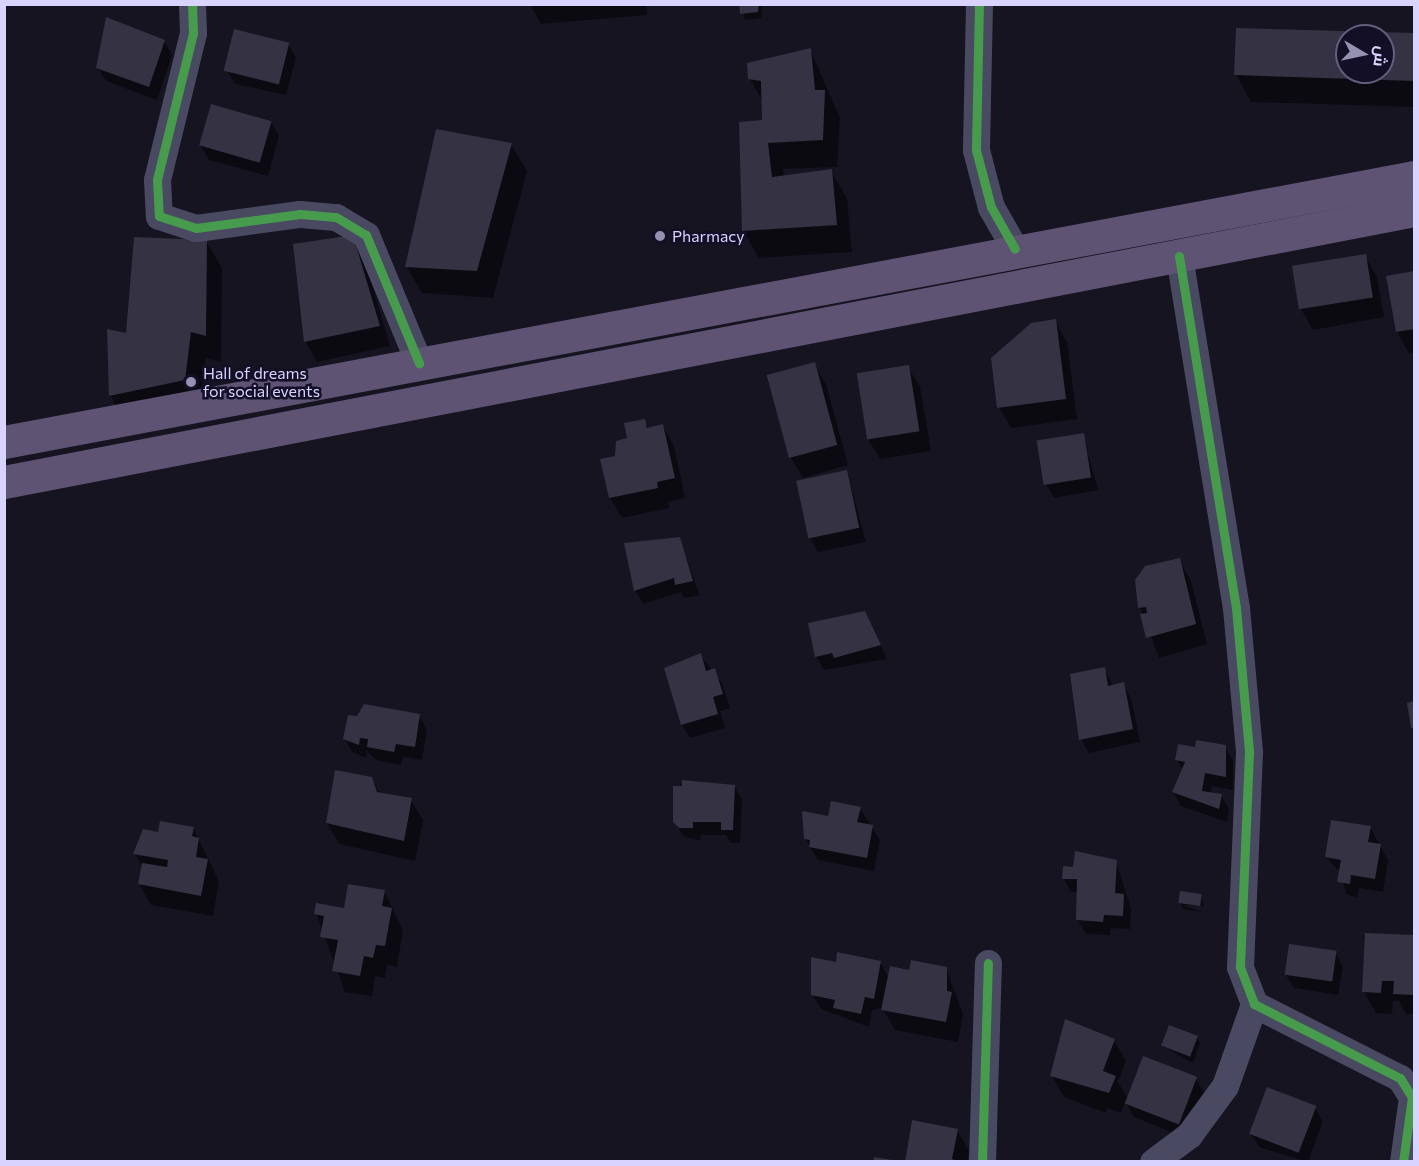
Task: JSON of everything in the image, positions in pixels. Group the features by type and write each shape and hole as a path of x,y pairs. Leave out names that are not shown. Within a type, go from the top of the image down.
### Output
{"main road":[{"path":"4,442 1015,249 1414,177"},
{"path":"4,482 1414,210"}],"street":[{"path":"192,4 193,33 157,180 159,216 196,228 300,214 336,217 366,235 419,363"},
{"path":"979,4 976,150 991,207 1015,249"},
{"path":"1153,1161 1189,1135 1225,1086 1254,1004 1240,967 1249,752 1236,608 1179,256"},
{"path":"982,1161 988,963"},
{"path":"1254,1004 1400,1078 1412,1097 1403,1161"}],"building":[{"path":"739,4 759,4 758,12 740,14"},
{"path":"106,17 165,40 149,87 96,68"},
{"path":"1236,28 1335,31 1335,78 1234,75"},
{"path":"234,29 289,43 279,85 224,71"},
{"path":"1395,32 1414,33 1414,81 1395,80"},
{"path":"811,48 815,90 825,90 823,140 768,143 772,177 832,169 837,225 742,231 739,122 762,120 761,81 748,79 747,63"},
{"path":"211,104 272,121 260,163 199,145"},
{"path":"436,129 512,143 477,271 405,267"},
{"path":"353,235 380,326 304,342 293,244"},
{"path":"134,237 207,240 206,336 191,332 185,380 109,396 107,329 126,333"},
{"path":"1366,254 1373,297 1299,309 1292,266"},
{"path":"1414,271 1414,329 1396,332 1386,276"},
{"path":"1056,319 1066,399 997,408 991,358 1031,323"},
{"path":"815,362 837,445 789,458 767,375"},
{"path":"909,365 919,431 867,439 857,373"},
{"path":"645,419 647,428 663,424 675,478 657,482 658,488 609,498 600,459 615,456 616,441 627,438 624,423"},
{"path":"1084,433 1091,477 1044,485 1037,441"},
{"path":"847,470 859,528 808,539 796,481"},
{"path":"680,537 693,581 675,585 674,578 634,591 624,543"},
{"path":"1180,558 1196,624 1146,638 1140,614 1147,613 1146,607 1138,608 1135,580 1145,566"},
{"path":"865,611 881,645 834,658 832,653 815,657 808,623"},
{"path":"701,653 706,671 715,668 723,694 713,697 718,714 681,725 664,668"},
{"path":"1105,667 1108,686 1124,682 1133,729 1079,740 1070,674"},
{"path":"1414,701 1414,728 1411,728 1407,703"},
{"path":"364,704 420,714 415,747 396,744 394,752 367,747 368,739 360,738 359,745 343,739 348,715 357,716"},
{"path":"1196,740 1226,745 1226,777 1205,773 1202,791 1222,794 1219,809 1172,792 1185,762 1175,760 1178,744 1195,747"},
{"path":"335,770 372,777 377,792 412,798 404,841 326,823"},
{"path":"682,780 735,785 733,830 721,830 721,822 693,822 693,828 679,828 673,822 673,786 682,786"},
{"path":"831,801 861,807 857,822 873,825 867,858 809,847 810,840 804,839 802,811 828,816"},
{"path":"1331,820 1371,826 1368,842 1381,844 1375,879 1351,875 1350,884 1337,882 1341,860 1325,857"},
{"path":"160,821 194,827 192,836 199,838 196,857 208,859 201,896 138,884 142,863 167,867 168,860 133,854 143,829 158,832"},
{"path":"1075,851 1117,860 1115,893 1124,894 1123,916 1104,915 1103,922 1076,920 1077,879 1062,879 1063,866 1073,867"},
{"path":"348,884 385,890 382,906 392,908 385,946 376,945 373,958 364,956 360,976 332,971 338,940 320,937 324,916 314,914 316,903 344,908"},
{"path":"1180,891 1202,894 1200,906 1178,903"},
{"path":"1365,933 1414,935 1414,995 1393,994 1394,981 1382,981 1381,993 1362,992"},
{"path":"1289,944 1337,951 1332,981 1285,975"},
{"path":"837,952 881,961 874,999 865,997 861,1014 833,1008 835,1000 811,995 811,957 836,962"},
{"path":"911,960 947,967 947,991 952,992 946,1022 881,1010 890,966 909,970"},
{"path":"1065,1019 1115,1039 1103,1071 1116,1076 1109,1093 1050,1076"},
{"path":"1169,1025 1198,1036 1190,1057 1161,1046"},
{"path":"1143,1056 1197,1077 1179,1124 1125,1104"},
{"path":"1267,1087 1316,1106 1299,1153 1249,1134"},
{"path":"912,1120 958,1129 952,1159 960,1162 905,1162"},
{"path":"874,1157 892,1160 892,1162 873,1162"}],"cycle path":[{"path":"192,4 193,33 157,180 159,216 196,228 300,214 336,217 366,235 419,363"},
{"path":"979,4 976,150 991,207 1015,249"},
{"path":"1179,256 1236,608 1249,752 1240,967 1254,1004 1400,1078 1412,1097 1403,1162"},
{"path":"982,1162 988,963"}],"place":[{"name":"Pharmacy","path":"660,236"},
{"name":"Hall of dreams for social events","path":"191,382"}]}
